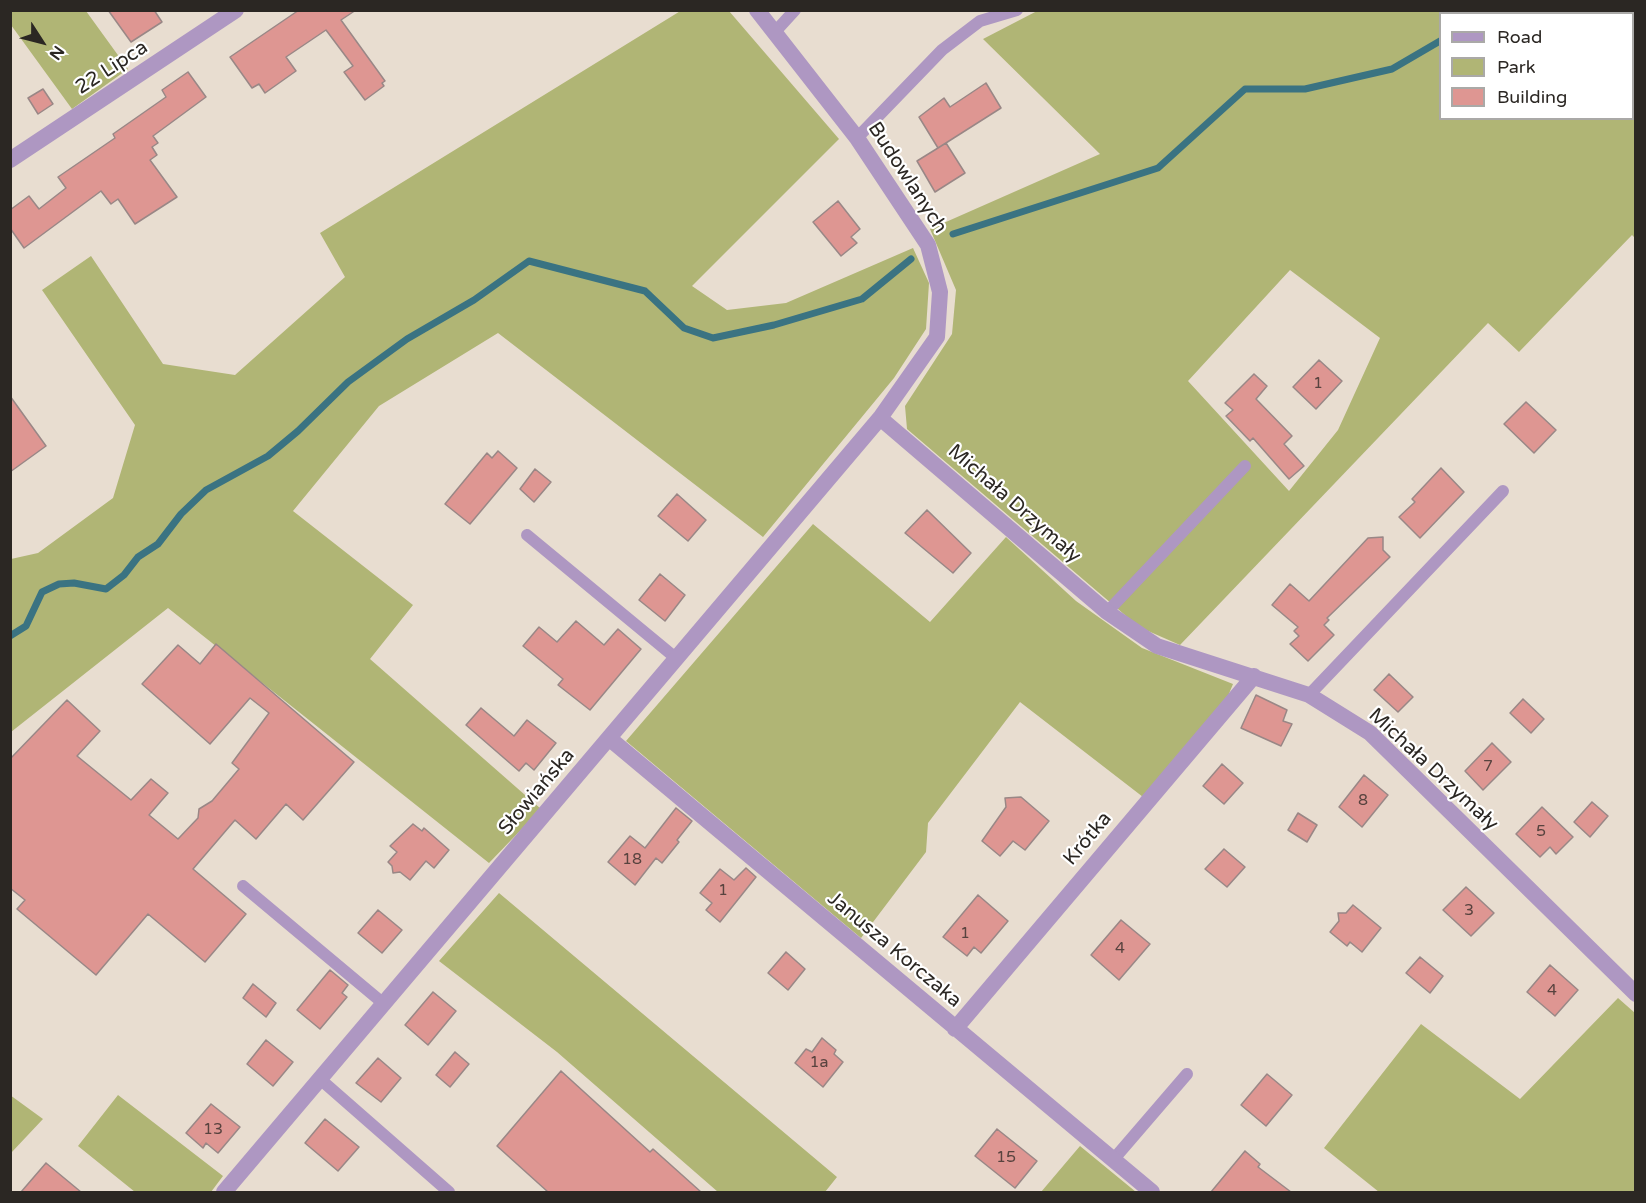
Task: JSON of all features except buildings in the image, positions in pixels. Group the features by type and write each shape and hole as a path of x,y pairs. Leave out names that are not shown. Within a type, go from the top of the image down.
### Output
{"street":[{"name":"22 Lipca","path":"10,160 236,10"},
{"name":"Budowlanych","path":"757,10 857,138 928,245 940,292 937,337 880,417"},
{"name":"Michała Drzymały","path":"880,417 1107,612 1158,646 1309,695 1370,733 1635,994"},
{"name":"Słowiańska","path":"224,1192 610,739 880,417"},
{"name":"Krótka","path":"955,1029 1254,676"},
{"name":"Janusza Korczaka","path":"610,739 1152,1192"}],"lane":[{"path":"774,33 795,10"},
{"path":"857,138 942,50 980,21 1017,10"},
{"path":"1107,612 1245,466"},
{"path":"1309,695 1503,491"},
{"path":"527,534 677,659"},
{"path":"243,886 384,1004"},
{"path":"1113,1160 1187,1074"},
{"path":"320,1079 449,1192"}],"green space":[{"path":"682,10 729,11 839,139 692,286 727,310 786,303 913,248 929,283 926,329 894,378 763,537 498,333 379,406 293,511 413,605 370,659 541,809 489,863 168,608 11,732 11,559 38,553 113,498 135,425 42,290 91,256 163,364 235,375 345,277 320,233"},
{"path":"1039,10 1635,11 1635,238 1632,235 1519,352 1488,323 1180,645 1139,627 907,429 905,406 952,334 956,290 930,229 1100,154 983,39","holes":["1290,270 1380,338 1338,430 1289,491 1188,381"]},
{"path":"10,11 86,11 128,69 72,109 11,25"},
{"path":"813,524 930,622 1006,537 1076,601 1142,648 1233,684 1228,696 1143,797 1020,702 928,823 926,852 861,938 626,741"},
{"path":"499,893 837,1177 825,1192 718,1192 557,1052 439,961"},
{"path":"1618,998 1635,1013 1635,1192 1379,1192 1324,1148 1421,1024 1520,1099"},
{"path":"10,1095 43,1119 11,1153 10,1153"},
{"path":"118,1095 223,1176 211,1192 135,1192 78,1146"},
{"path":"1080,1146 1136,1192 1041,1192"}],"waterway":[{"path":"1502,12 1513,10"},
{"path":"1532,10 1545,10"},
{"path":"953,234 1158,168 1245,89 1305,89 1392,69 1439,42"},
{"path":"10,636 26,626 42,592 59,584 74,583 106,589 124,575 138,557 158,544 181,514 206,490 268,456 298,431 348,382 407,339 474,300 529,261 645,291 684,328 713,338 774,325 862,299 911,259"}]}
